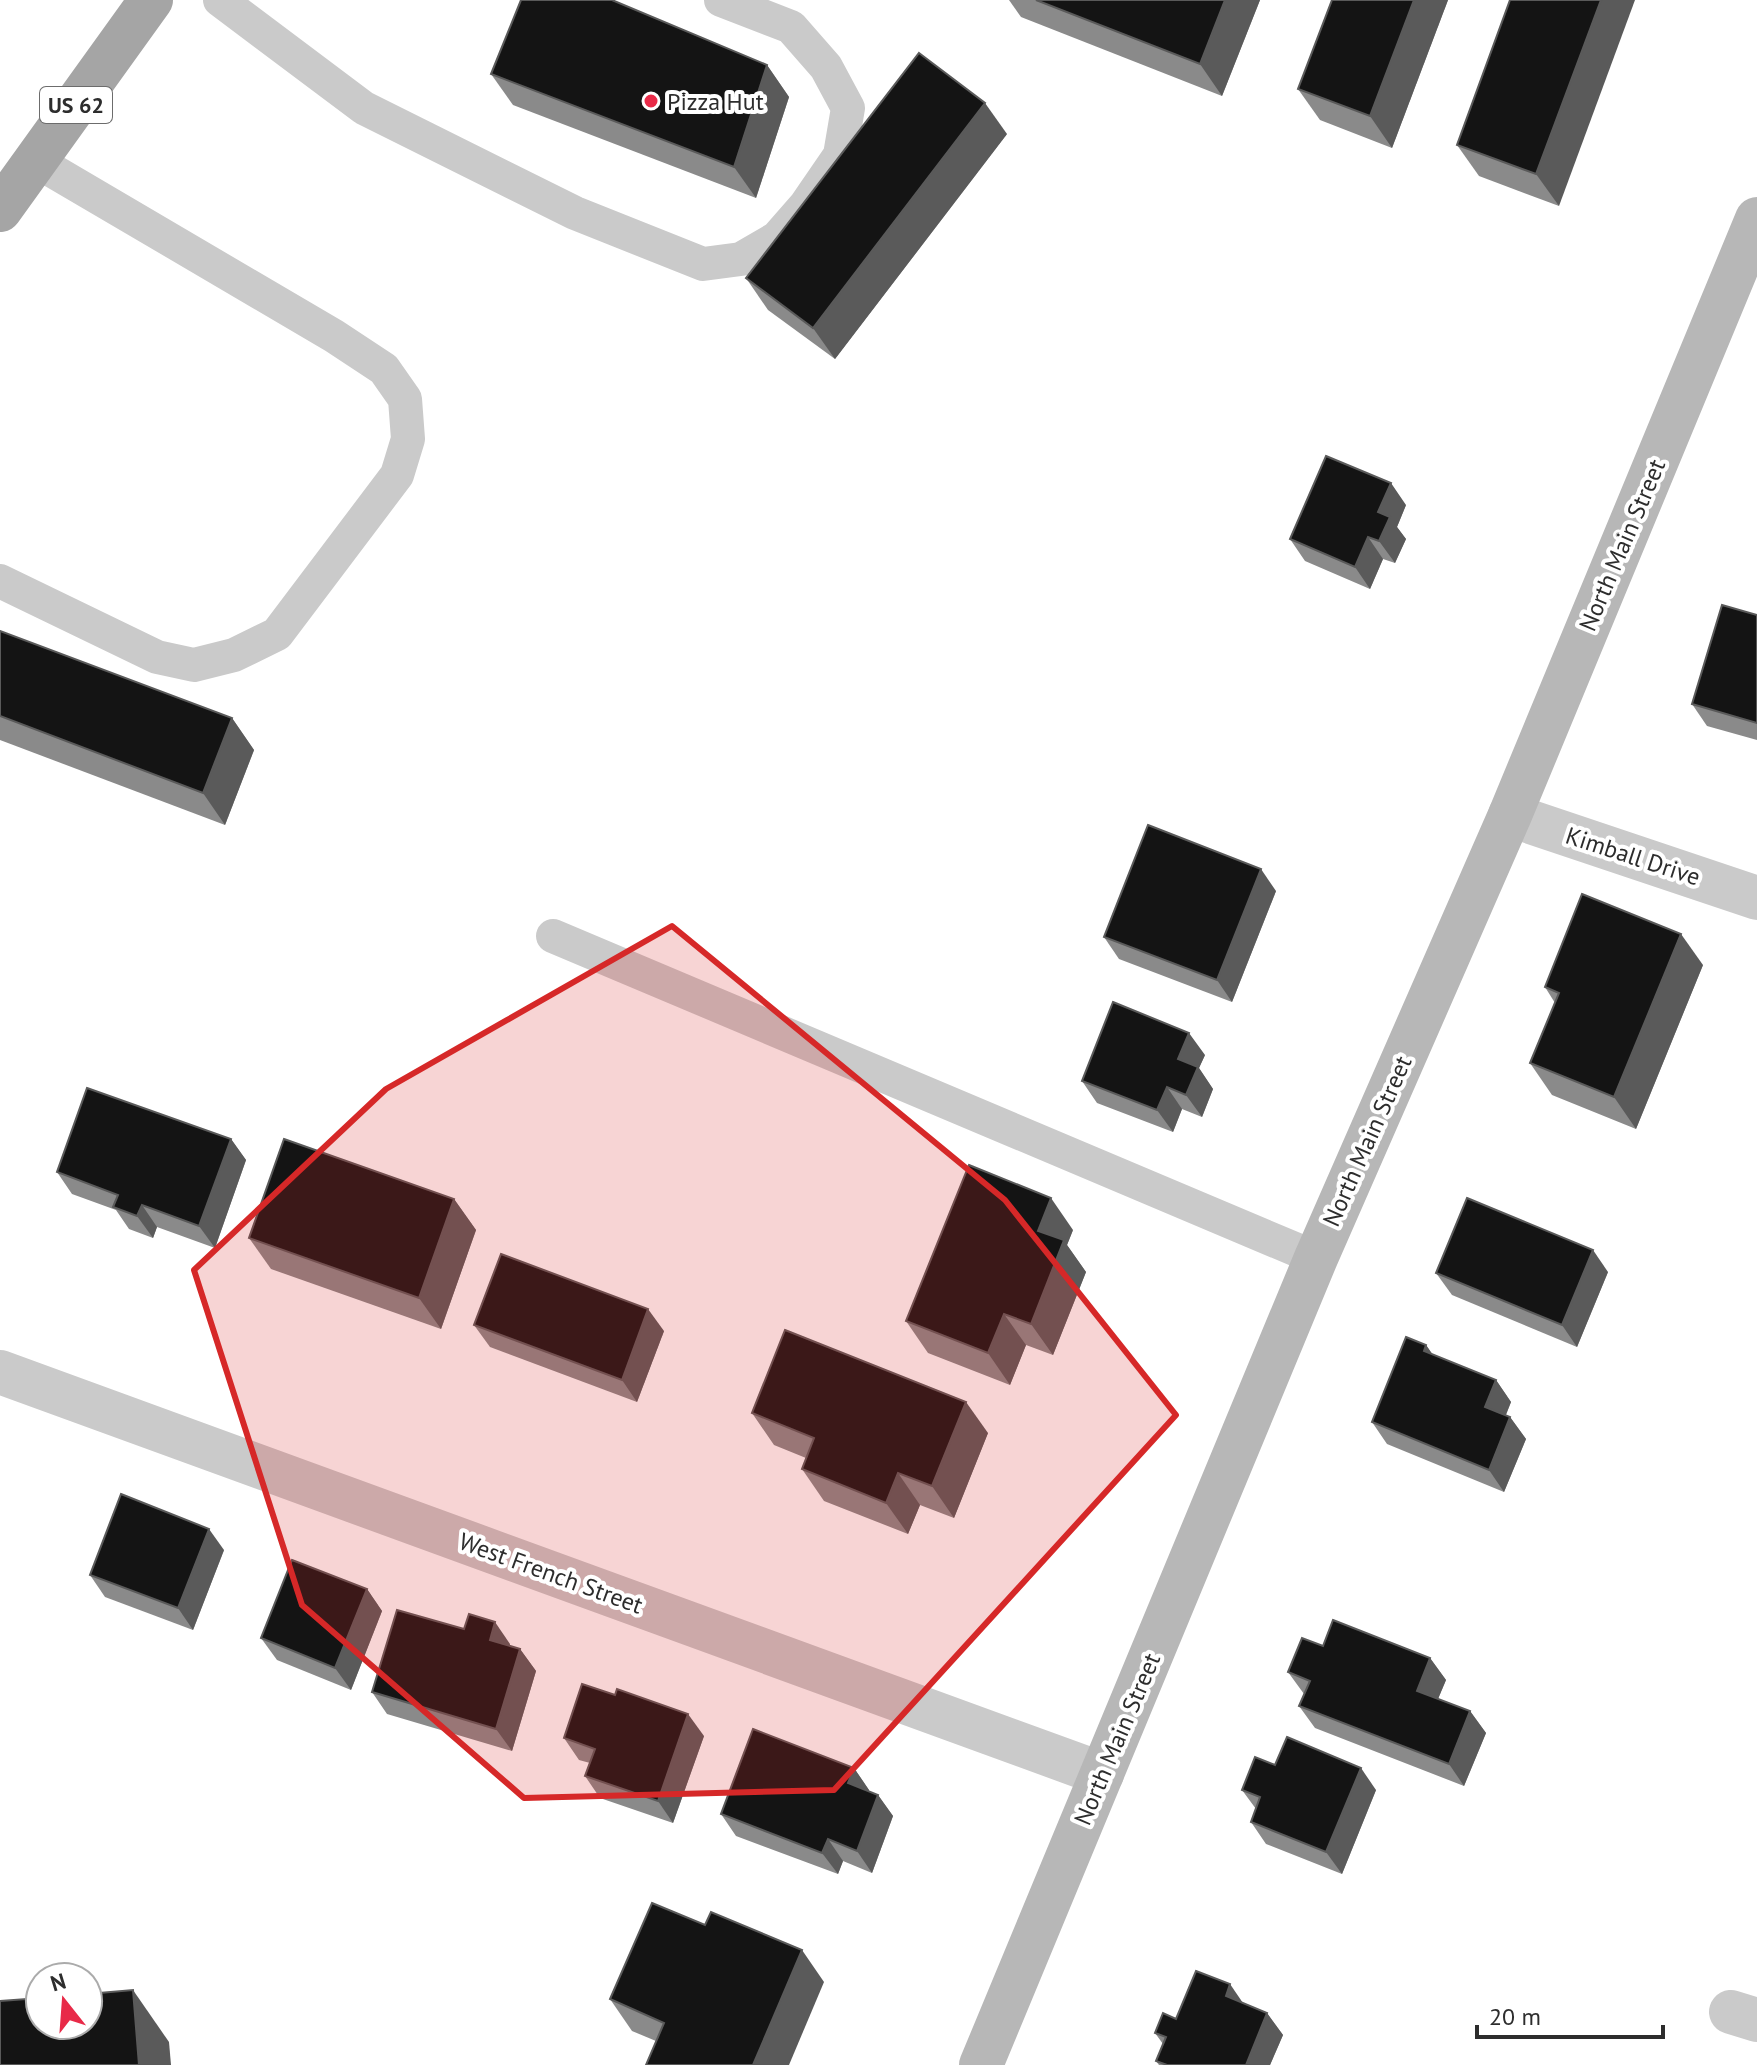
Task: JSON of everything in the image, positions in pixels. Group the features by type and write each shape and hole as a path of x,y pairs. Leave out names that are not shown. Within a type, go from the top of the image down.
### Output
{"main road":[{"name":"US 62","path":"0,210 151,0"}],"street":[{"name":"North Main Street","path":"981,2065 1316,1258 1510,815 1757,219"},
{"name":"Kimball Drive","path":"1510,815 1757,898"},
{"name":"West French Street","path":"0,1372 1102,1774"}],"lane":[{"path":"220,0 364,108 575,213 703,264 741,259 777,238 805,206 840,155 848,108 826,67 791,27 721,0"},
{"path":"0,581 157,657 194,665 234,655 277,634 397,475 408,439 405,399 384,369 334,336 36,161"},
{"path":"553,936 1316,1258"}],"highlighted area":[{"path":"672,926 1005,1200 1176,1415 834,1790 524,1798 302,1605 194,1270 386,1089"}],"building":[{"name":"Pizza Hut","path":"521,0 612,0 767,65 734,167 491,74"},
{"path":"1036,0 1225,0 1200,64"},
{"path":"1332,0 1414,0 1370,116 1298,89"},
{"path":"1510,0 1601,0 1536,174 1457,145"},
{"path":"919,53 985,103 813,328 746,278"},
{"path":"1326,456 1391,483 1378,512 1390,517 1379,541 1368,537 1355,567 1290,539"},
{"path":"1722,605 1757,615 1757,723 1692,704"},
{"path":"0,631 232,718 203,793 0,716"},
{"path":"1148,825 1261,869 1217,980 1104,937"},
{"path":"1582,894 1681,934 1614,1097 1530,1063 1559,993 1545,987"},
{"path":"1113,1002 1189,1033 1178,1059 1198,1067 1186,1095 1167,1087 1157,1110 1082,1081"},
{"path":"87,1088 231,1139 199,1226 142,1205 137,1216 113,1207 118,1195 57,1172"},
{"path":"284,1139 454,1199 419,1298 249,1238"},
{"path":"969,1165 1051,1198 1038,1231 1064,1240 1031,1324 1004,1314 988,1353 906,1321"},
{"path":"1467,1198 1593,1250 1562,1325 1436,1273"},
{"path":"501,1254 648,1309 622,1380 474,1325"},
{"path":"785,1330 966,1402 932,1486 898,1473 886,1503 802,1469 814,1438 752,1413"},
{"path":"1406,1337 1426,1345 1424,1351 1496,1380 1485,1407 1510,1417 1489,1470 1372,1422"},
{"path":"121,1494 209,1529 178,1608 90,1575"},
{"path":"292,1560 367,1589 335,1668 261,1638"},
{"path":"397,1610 464,1629 469,1614 495,1622 490,1640 520,1649 496,1729 372,1692"},
{"path":"1333,1620 1430,1658 1417,1691 1470,1711 1449,1764 1299,1706 1310,1681 1288,1672 1302,1638 1323,1646"},
{"path":"582,1684 615,1695 617,1689 688,1714 658,1801 585,1776 595,1749 564,1738"},
{"path":"753,1729 854,1768 848,1783 878,1795 857,1851 828,1839 822,1853 721,1814"},
{"path":"1287,1737 1361,1768 1326,1852 1251,1822 1260,1797 1242,1790 1255,1757 1275,1765"},
{"path":"652,1903 705,1925 711,1912 802,1950 753,2065 646,2065 664,2023 610,1999"},
{"path":"1196,1971 1230,1984 1226,1996 1267,2013 1246,2065 1167,2065 1156,2061 1166,2037 1155,2033 1163,2013 1176,2019"},
{"path":"133,1990 139,2065 0,2065 0,2001 24,1999 24,2041 104,2041 104,1993"}],"place":[{"name":"Pizza Hut","path":"651,101"}]}
